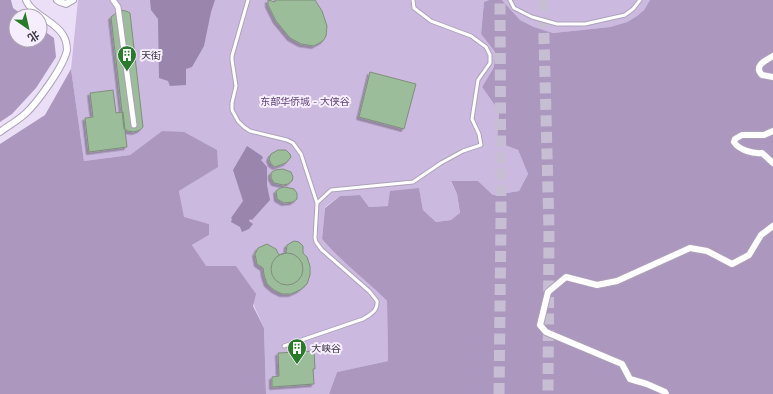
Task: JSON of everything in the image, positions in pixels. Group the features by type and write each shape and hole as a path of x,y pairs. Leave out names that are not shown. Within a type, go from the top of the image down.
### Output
{"street":[{"path":"0,132 26,113 46,89 67,50 67,43 63,35 48,20 31,8 26,0"},
{"path":"57,0 66,4 73,0"},
{"path":"112,0 118,7 134,125"},
{"path":"773,56 761,64 759,71 762,75 773,77"},
{"path":"773,131 764,135 739,136 734,142 739,148 756,154 762,153 773,162"},
{"path":"666,394 665,392 647,384 630,379 622,364 546,332 540,325 548,292 566,277 597,285 617,281 690,248 707,251 732,264 749,255 760,235 773,226"}],"lane":[{"path":"248,0 232,56 236,86 232,110 238,121 250,131 287,140 298,148 317,203 315,230 316,242 318,246 369,291 375,297 377,305 372,313 363,319 284,346"},
{"path":"317,203 331,190 413,182 441,163 463,151 481,145 479,134 472,119 478,80 490,63 490,55 486,47 471,36 431,21 414,8 413,0"},
{"path":"510,0 514,8 532,17 557,24 585,24 624,15 634,9 640,0"}],"green space":[{"name":"东部华侨城 - 大侠谷","path":"78,0 489,0 484,2 481,34 495,52 494,67 482,87 499,111 497,142 518,150 528,174 519,191 493,195 478,181 451,182 457,194 460,214 451,220 436,222 423,210 419,189 388,206 369,207 360,195 340,196 325,207 322,239 387,301 388,361 337,372 329,394 266,394 264,328 236,266 206,267 192,245 209,235 209,224 184,218 179,191 217,167 162,131 130,155 84,161 71,69"},
{"path":"502,0 650,0 644,10 627,22 610,27 553,33 534,27 520,20"}],"shaded area":[{"path":"0,0 11,0 13,8 8,8 8,48 48,48 48,34 54,38 56,57 36,88 12,114 0,122"},
{"path":"150,0 215,0 204,46 192,67 186,69 186,85 170,86 168,81 159,78 158,19 151,10"},
{"path":"489,0 502,0 520,20 534,27 553,33 610,27 627,22 644,10 650,0 773,0 773,394 329,394 337,372 388,361 387,301 322,239 325,208 340,196 360,195 369,207 388,206 390,191 419,188 423,210 436,222 451,220 460,213 457,194 451,181 478,181 493,195 519,191 528,174 518,150 497,142 499,111 482,87 494,67 495,52 481,34 484,2"},
{"path":"71,69 84,161 130,155 162,131 184,132 217,150 218,167 179,191 184,217 209,224 209,235 192,245 206,266 236,266 256,294 253,306 264,328 266,394 0,394 0,144 45,115"},
{"path":"247,146 262,156 263,158 261,160 267,167 267,185 270,200 252,220 250,219 249,221 253,224 249,229 242,232 240,227 231,222 231,218 243,201 233,170"}],"building":[{"path":"268,0 275,2 275,0 315,0 322,11 327,26 326,36 323,41 314,46 301,44 290,38 276,21 268,5"},
{"name":"天街","path":"120,10 130,13 143,127 134,132 124,129 111,17"},
{"path":"370,72 416,84 404,129 359,117"},
{"path":"113,90 116,113 123,112 127,147 89,152 85,118 93,117 90,93"},
{"path":"278,150 286,150 291,157 286,163 275,167 271,164 269,159 271,154"},
{"path":"283,169 291,172 293,177 292,181 283,185 274,183 271,178 271,173 275,170"},
{"path":"285,187 294,189 297,193 297,199 293,202 284,203 277,199 276,191"},
{"path":"294,241 299,242 303,246 303,253 307,257 310,266 310,275 307,284 300,290 291,294 282,294 267,284 263,268 257,264 255,254 258,248 267,244 276,249 279,255 286,253 287,245"},
{"path":"284,253 290,253 299,257 303,269 299,281 290,285 284,285 275,281 271,272 271,266 275,257"},
{"name":"大峡谷","path":"314,351 314,384 272,387 272,377 279,376 278,353"}],"tunnel":[{"path":"499,394 501,219 500,0"},
{"path":"543,0 549,230 548,394"}],"place":[{"name":"天街","path":"127,72"},
{"name":"大峡谷","path":"297,365"}]}
